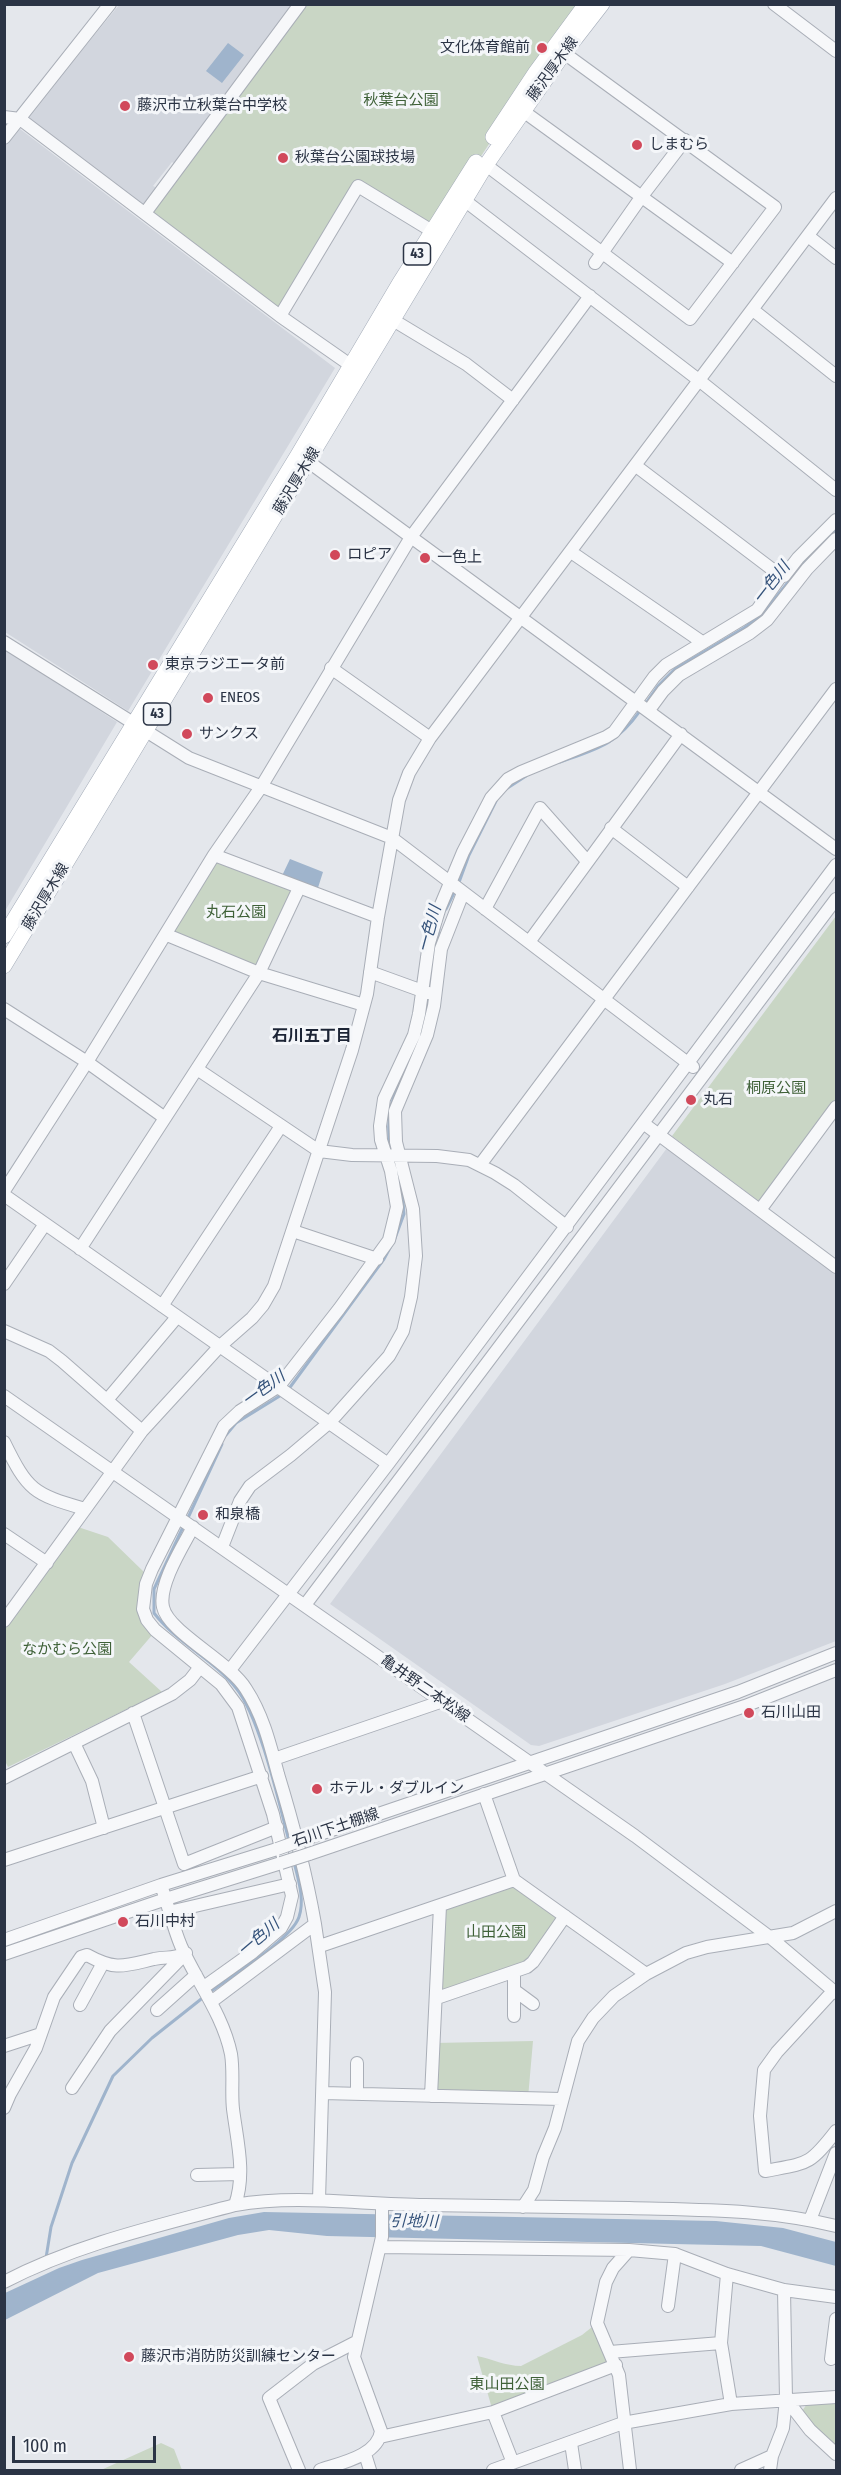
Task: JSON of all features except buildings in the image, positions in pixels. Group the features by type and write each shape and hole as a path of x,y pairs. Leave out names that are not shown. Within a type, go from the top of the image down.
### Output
{"main road":[{"name":"藤沢厚木線","path":"4,966 141,728 356,369 432,231 536,72 586,4"},
{"name":"藤沢厚木線","path":"356,369 393,320 486,165 564,52 602,4"},
{"name":"藤沢厚木線","path":"4,936 141,728"}],"street":[{"path":"4,138 110,4"},
{"path":"144,213 300,4"},
{"path":"781,7 837,51"},
{"path":"486,165 599,258 690,320 775,207 564,52"},
{"path":"523,111 733,263"},
{"path":"4,117 20,119 280,316 356,369"},
{"path":"599,258 685,140"},
{"path":"280,316 358,186 432,231"},
{"path":"4,1621 10,1606 47,1563 142,1431 219,1347 252,1318 274,1286 364,1005 399,800 409,773 430,738 837,198"},
{"path":"464,200 700,381 837,490"},
{"path":"808,236 837,258"},
{"path":"4,1191 167,935 214,855 261,787 411,537 590,296"},
{"path":"753,310 837,376"},
{"path":"393,320 466,364 513,400"},
{"path":"304,458 837,849"},
{"path":"636,466 781,576"},
{"path":"643,706 666,665 757,610 781,576 784,576 798,558 837,520"},
{"path":"222,1547 240,1501 250,1486 330,1422 397,1344 407,1316 415,1272 415,1232 409,1188 394,1131 395,1111 427,1035 436,995 441,949 463,852 498,788 508,779 533,766 606,738 663,691 678,675 750,633 767,620 807,569 837,539"},
{"path":"571,552 702,642"},
{"path":"4,642 189,758 369,827 392,838 704,1074"},
{"path":"331,668 430,738"},
{"path":"480,1165 837,689"},
{"path":"529,942 681,734"},
{"path":"485,909 540,808 587,861"},
{"path":"611,828 688,887"},
{"path":"214,855 378,917"},
{"path":"230,1671 567,1227 837,865"},
{"path":"80,1249 259,974 299,888"},
{"path":"319,2200 325,1992 320,1946 303,1863 274,1758 255,1705 244,1685 175,1625 164,1612 162,1595 186,1522 224,1426 240,1411 283,1389 389,1240 395,1223 397,1207 380,1126 383,1106 388,1089 414,1035 434,923 456,888"},
{"path":"305,1605 837,898"},
{"path":"167,935 259,974 364,1005"},
{"path":"370,972 436,995"},
{"path":"4,1009 87,1062 165,1118"},
{"path":"197,1069 319,1151 458,1157 480,1165 514,1185 567,1227"},
{"path":"760,1210 837,1107"},
{"path":"644,1123 837,1267"},
{"path":"162,1306 280,1126"},
{"path":"4,1195 388,1464"},
{"path":"4,1284 45,1224"},
{"path":"293,1231 377,1258"},
{"path":"107,1400 177,1317"},
{"path":"4,1331 49,1351 142,1431"},
{"name":"亀井野二本松線","path":"4,1396 443,1701 704,1886 835,1991"},
{"path":"4,1442 19,1473 35,1490 85,1509"},
{"path":"186,1522 146,1584 142,1609 155,1630 221,1684 232,1697 262,1776 277,1827 290,1884 291,1905 281,1928 207,1994"},
{"path":"4,1534 47,1563"},
{"name":"石川下土棚線","path":"4,1940 161,1885 277,1849 738,1692 837,1653"},
{"path":"5,1775 172,1694 190,1680 200,1667"},
{"name":"石川下土棚線","path":"4,1954 309,1854 745,1706 837,1670"},
{"path":"274,1758 443,1701"},
{"path":"133,1713 184,1864 277,1827"},
{"path":"74,1743 92,1781 104,1828"},
{"path":"4,1860 262,1776"},
{"path":"484,1794 514,1880 646,1974"},
{"path":"320,1946 514,1880"},
{"path":"170,1912 290,1884"},
{"path":"161,1885 186,1953 207,1994 231,2053 234,2079 233,2107 240,2143 240,2174 235,2205"},
{"path":"431,2096 440,1906"},
{"path":"524,2207 536,2184 543,2157 555,2128 573,2054 584,2029 614,1996 646,1974 686,1953 707,1947 771,1938 807,1928 837,1911"},
{"path":"437,1998 514,1972 533,1962 565,1916"},
{"path":"207,1994 315,1924"},
{"path":"4,2108 36,2048 54,1997 81,1957 87,1955 103,1963 124,1967 154,1959 173,1959 186,1953"},
{"path":"72,2088 110,2031 186,1953"},
{"path":"80,2006 103,1963"},
{"path":"513,2016 514,1972"},
{"path":"157,2010 196,1975"},
{"path":"514,1990 533,2004"},
{"path":"835,1991 777,2052 764,2070 760,2116 765,2171 807,2162 837,2131"},
{"path":"4,2046 41,2034"},
{"path":"357,2063 357,2094"},
{"path":"323,2093 561,2099"},
{"path":"810,2220 837,2152"},
{"path":"197,2175 240,2174"},
{"path":"4,2282 51,2260 109,2240 235,2205 276,2199 319,2200 382,2208 719,2209 782,2214 837,2226"},
{"path":"320,2470 365,2454 380,2437 381,2431 354,2357 381,2242 382,2208"},
{"path":"381,2242 629,2250 675,2254 728,2274 783,2290 837,2297"},
{"path":"629,2250 613,2268 606,2282 597,2323 616,2365 623,2398 623,2423 630,2470"},
{"path":"668,2306 675,2254"},
{"path":"728,2274 721,2343 731,2404"},
{"path":"770,2470 772,2456 783,2428 786,2399 783,2290"},
{"path":"831,2359 837,2319"},
{"path":"299,2470 269,2398 313,2364 356,2342"},
{"path":"610,2352 721,2343"},
{"path":"380,2437 493,2412 616,2365"},
{"path":"493,2470 623,2423 731,2404 837,2397"},
{"path":"786,2399 810,2430 837,2454"},
{"path":"493,2412 513,2463"},
{"path":"571,2443 575,2470"},
{"path":"365,2454 370,2470"},
{"path":"741,2470 772,2456"}],"shaded area":[{"name":"藤沢市立秋葉台中学校","path":"119,5 295,5 223,100 212,108 209,120 176,165 172,162 153,186 157,188 144,206 30,122 27,117"},
{"path":"20,129 335,368 128,711 5,632 4,147"},
{"path":"5,649 117,722 5,911"},
{"path":"667,1148 836,1275 836,1641 725,1684 539,1746 531,1745 330,1604"}],"green space":[{"name":"秋葉台公園","path":"295,5 586,5 527,86 432,231 358,187 280,316 145,213"},
{"name":"丸石公園","path":"214,855 299,888 259,973 167,935"},
{"name":"桐原公園","path":"836,916 836,1100 760,1202 672,1136"},
{"name":"なかむら公園","path":"78,1527 108,1537 145,1573 139,1605 140,1612 153,1634 129,1662 162,1692 8,1767 4,1759 4,1629"},
{"name":"山田公園","path":"510,1886 515,1887 555,1915 556,1920 531,1958 523,1965 445,1991 441,1989 445,1910"},
{"path":"533,2041 528,2098 431,2096 434,2043"},
{"name":"東山田公園","path":"597,2323 616,2365 493,2412 477,2356 504,2364 521,2366 582,2335"},
{"path":"807,2404 836,2404 836,2449 817,2433 802,2411"},
{"path":"161,2443 174,2449 182,2470 101,2470"}],"water":[{"path":"228,43 244,55 222,83 206,71"},
{"path":"290,859 323,872 316,894 280,880"},
{"name":"引地川","path":"264,2212 716,2221 783,2228 836,2242 836,2266 761,2246 327,2236 269,2230 238,2235 98,2273 5,2320 5,2293 59,2268 229,2218"}],"waterway":[{"name":"一色川","path":"644,706 658,686 675,669 762,615 801,566 836,529"},
{"name":"一色川","path":"560,762 614,739 640,711"},
{"name":"一色川","path":"506,789 526,776"},
{"name":"一色川","path":"458,885 469,855 496,801"},
{"name":"一色川","path":"446,909 455,891"},
{"name":"一色川","path":"429,991 439,929"},
{"name":"一色川","path":"420,1035 428,998"},
{"name":"一色川","path":"391,1151 389,1136 391,1108 416,1044"},
{"name":"一色川","path":"394,1241 404,1214 402,1189"},
{"name":"一色川","path":"288,1390 384,1259 391,1246"},
{"name":"一色川","path":"226,1435 236,1423 283,1394"},
{"name":"一色川","path":"187,1520 222,1444"},
{"name":"一色川","path":"184,1525 154,1589 154,1613 173,1633 217,1668 245,1701 268,1761 289,1841"},
{"name":"一色川","path":"210,1992 273,1947 294,1926 301,1910 300,1889 294,1862"},
{"name":"一色川","path":"46,2258 51,2227 72,2163 113,2076 152,2038 205,1996"}],"place":[{"name":"文化体育館前","path":"542,48"},
{"name":"藤沢市立秋葉台中学校","path":"125,106"},
{"name":"しまむら","path":"637,145"},
{"name":"秋葉台公園球技場","path":"283,158"},
{"name":"ロピア","path":"335,555"},
{"name":"一色上","path":"425,558"},
{"name":"東京ラジエータ前","path":"153,665"},
{"name":"ENEOS","path":"208,698"},
{"name":"サンクス","path":"187,734"},
{"name":"丸石","path":"691,1100"},
{"name":"和泉橋","path":"203,1515"},
{"name":"石川山田","path":"749,1713"},
{"name":"ホテル・ダブルイン","path":"317,1789"},
{"name":"石川中村","path":"123,1922"},
{"name":"藤沢市消防防災訓練センター","path":"129,2357"}],"district":[{"name":"石川五丁目","path":"312,1037"}]}
